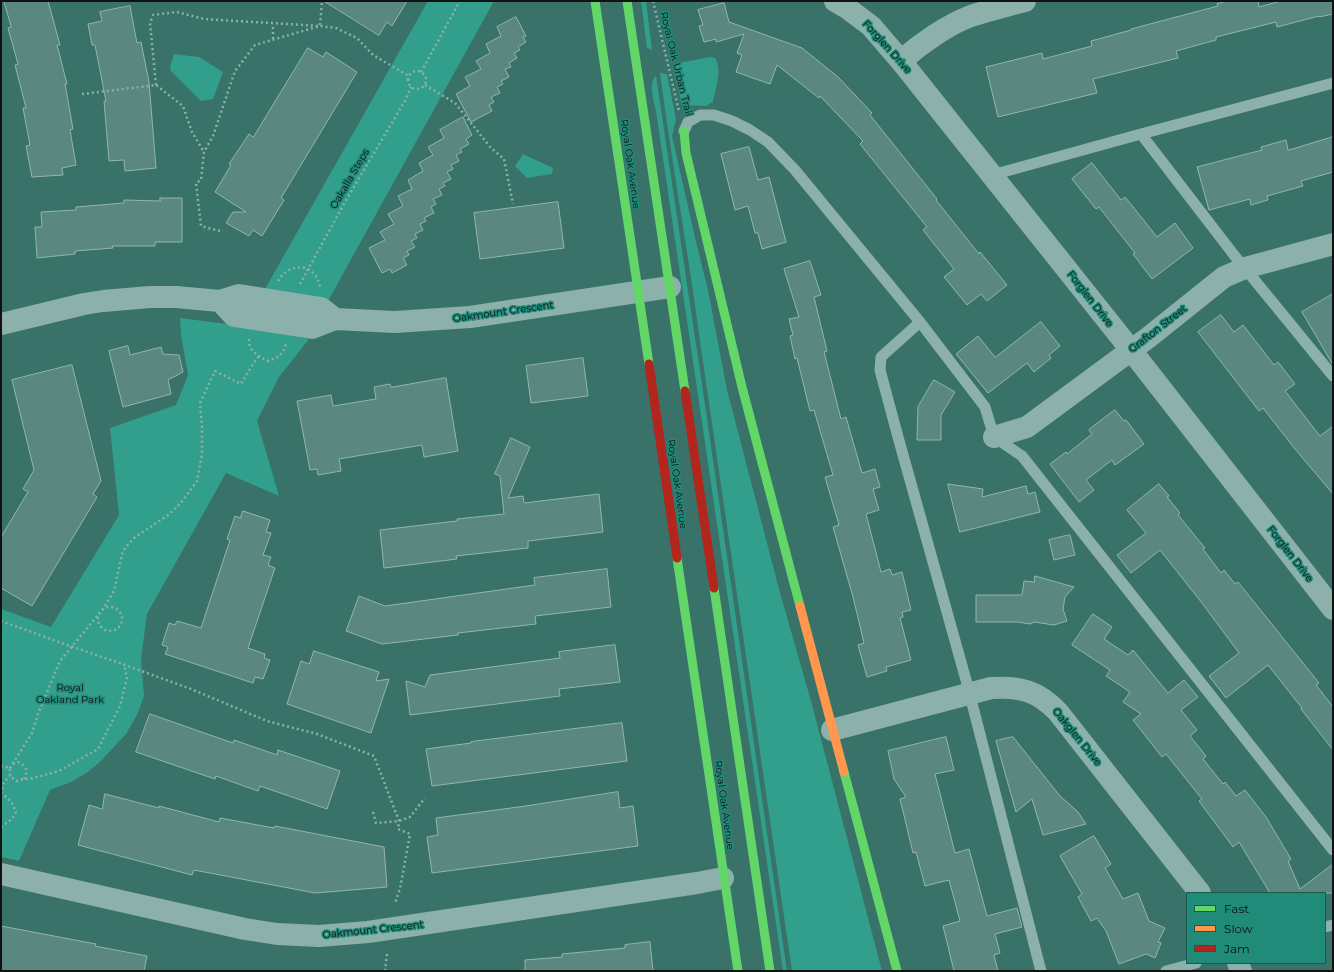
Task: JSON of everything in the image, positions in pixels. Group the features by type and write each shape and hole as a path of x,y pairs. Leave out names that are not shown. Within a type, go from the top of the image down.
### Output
{"main road":[{"name":"Royal Oak Avenue","path":"595,1 723,878 738,971"},
{"name":"Royal Oak Avenue","path":"627,1 770,971"},
{"path":"684,131 686,153 742,387 897,971"}],"street":[{"name":"Forglen Drive","path":"835,1 847,8 870,26 901,61 1131,350 1333,609"},
{"path":"901,61 953,25 970,17 1025,1"},
{"name":"Grafton Street","path":"994,437 1027,427 1131,350 1224,278 1245,268 1333,244"},
{"name":"Oakmount Crescent","path":"1,324 84,304 122,299 176,297 220,301 239,295 321,308 335,319 395,322 455,319 670,287"},
{"name":"Oakglen Drive","path":"832,730 991,688 1013,688 1026,690 1038,695 1049,702 1058,712 1199,892"},
{"name":"Oakmount Crescent","path":"1,874 245,930 277,934 319,936 415,926 723,878"}],"lane":[{"path":"992,175 1333,83"},
{"path":"684,131 688,122 700,115 714,115 732,121 750,130 768,142 795,170 920,322 985,407 994,437 1022,456 1333,850"},
{"path":"1141,134 1245,268 1333,376"},
{"path":"920,322 880,356 880,370 970,694 1041,971"},
{"path":"1166,971 1192,964"}],"path":[{"path":"320,26 322,1"},
{"path":"421,72 460,1"},
{"name":"Royal Oak Urban Trail","path":"653,1 684,131"},
{"path":"156,86 150,23 153,15 176,12 204,19 336,28 358,38 373,55 409,76"},
{"path":"273,23 273,39"},
{"path":"220,231 201,226 196,183 201,180 204,152 213,136 235,71 255,45 320,26"},
{"path":"416,71 421,72 424,73 426,79 425,84 419,89 411,87 408,82 409,76 416,71"},
{"path":"425,84 455,103 491,148 504,159 513,204"},
{"path":"82,94 156,86 183,106 192,132 204,152"},
{"name":"Oakalla Steps","path":"302,279 345,202 406,99 411,87"},
{"path":"276,285 283,273 301,267 308,269 316,276 318,280"},
{"path":"250,336 249,343 252,350 267,361 277,358 284,350 287,341"},
{"path":"1,827 12,819 16,812 12,803 1,792 4,782 10,776 10,768 12,764 32,733 38,714 60,661 73,648 102,610 114,591 122,554 126,547 134,538 168,515 181,503 197,481 202,454 200,403 215,371 241,384 253,364 260,356"},
{"path":"98,615 98,623 103,629 114,630 119,626 121,618 118,610 106,607 102,610"},
{"path":"1,621 191,689 267,721 317,734 374,756 398,821 398,829 410,834 400,889 395,903"},
{"path":"10,776 16,781 24,779 30,780 59,771 98,749 120,706 127,678 124,664"},
{"path":"12,764 18,762 25,766 27,774 24,779"},
{"path":"1,766 10,768"},
{"path":"373,812 376,823 398,821 410,817 425,798"},
{"path":"385,971 387,954"}],"green space":[{"path":"428,1 494,1 328,301 265,289"},
{"path":"641,1 646,1 652,50 647,48"},
{"path":"174,54 199,57 223,72 213,99 201,101 171,71 170,67"},
{"path":"710,57 715,58 718,68 718,80 713,102 706,106 682,105 674,69 679,63"},
{"path":"660,73 667,74 676,119 672,136 708,290 727,390 882,971 792,971"},
{"path":"656,76 787,971 783,971 652,92 652,83"},
{"path":"523,154 553,168 552,174 527,178 515,166"},
{"name":"Royal Oakland Park","path":"180,318 227,324 309,339 279,377 257,421 279,496 226,473 147,614 141,659 144,696 137,715 126,734 101,761 88,772 71,782 50,790 19,861 1,857 1,609 51,627 119,515 110,428 176,405 188,375 181,335"}],"building":[{"path":"4,1 48,1 60,45 57,45 67,84 65,84 73,129 70,130 76,165 62,168 63,175 32,177 26,146 30,145 23,108 26,108 15,65 18,64 8,28 11,27"},
{"path":"324,1 407,1 392,26 387,22 379,35"},
{"path":"1228,1 1258,1 1259,7 1281,1 1333,1 1333,14 1319,16 1277,27 1276,22 1216,37 1216,40 1176,51 1178,58 1093,79 1097,93 998,117 986,67 1042,53 1043,59 1092,46 1091,41 1218,6 1217,4"},
{"path":"724,3 729,22 802,48 838,77 872,113 870,115 937,199 936,200 979,254 980,252 1007,285 987,301 981,294 967,305 944,277 954,269 923,230 927,227 860,144 863,141 820,96 819,98 777,65 770,84 736,72 742,55 737,53 744,34 716,42 716,39 704,42 699,26 703,25 698,10"},
{"path":"130,6 137,43 141,42 149,82 156,168 125,171 124,160 109,161 104,101 106,101 95,45 92,45 88,24 102,21 100,12"},
{"path":"516,17 526,36 523,37 526,42 518,47 520,50 514,53 517,58 509,63 511,67 505,69 509,77 501,81 503,84 497,87 500,93 491,97 494,102 489,105 492,111 471,122 456,94 470,86 465,77 481,69 476,61 490,53 486,44 501,36 497,27"},
{"path":"308,48 323,57 326,52 357,72 281,198 284,200 262,236 253,230 249,236 226,223 233,212 246,212 215,192 231,165 229,164 249,134 253,137"},
{"path":"463,117 472,135 466,139 469,144 460,149 462,152 456,155 459,161 451,165 453,169 447,172 451,179 443,183 445,186 439,189 442,195 433,199 436,204 431,207 434,213 424,218 426,221 420,224 423,230 415,234 417,238 411,241 415,247 407,251 409,255 403,258 407,265 392,273 390,269 382,273 369,248 385,240 380,232 394,224 388,214 403,206 398,196 412,189 408,180 423,171 419,163 433,155 428,147 444,138 440,130"},
{"path":"1333,137 1333,172 1301,181 1303,186 1267,196 1268,200 1251,205 1250,199 1209,210 1197,167 1262,150 1261,147 1286,140 1288,150"},
{"path":"749,147 758,180 769,177 786,242 762,249 758,233 755,233 748,206 735,210 721,154"},
{"path":"1092,163 1121,200 1125,197 1157,237 1175,223 1193,248 1152,279 1133,254 1135,253 1099,207 1096,209 1072,179"},
{"path":"160,198 182,198 182,242 155,242 155,246 112,246 113,248 75,251 75,254 37,258 35,227 42,227 41,212 76,210 76,207 124,203 124,200 160,201"},
{"path":"558,202 564,248 480,259 474,213"},
{"path":"810,261 821,295 814,297 827,351 824,352 841,419 846,417 862,473 875,469 880,487 873,489 879,510 866,514 881,572 890,569 892,575 902,572 911,610 902,612 903,617 900,618 911,660 886,667 887,671 867,677 858,645 864,643 853,597 833,527 839,525 825,477 833,475 814,410 810,411 790,336 793,335 789,319 799,317 784,269"},
{"path":"1333,294 1333,365 1302,312"},
{"path":"1221,315 1234,332 1243,325 1274,365 1278,362 1295,384 1285,391 1320,436 1333,426 1333,494 1263,408 1259,411 1198,332"},
{"path":"1041,322 1060,346 1049,355 1051,358 1034,372 1027,363 988,393 956,354 978,336 995,357"},
{"path":"128,346 130,355 161,347 163,354 179,355 183,372 168,380 171,394 123,407 109,351"},
{"path":"583,358 588,396 531,403 526,366"},
{"path":"72,365 101,481 93,494 97,497 32,606 1,588 1,537 28,492 23,489 34,470 12,380"},
{"path":"446,378 458,451 424,457 422,445 339,459 341,471 318,475 317,469 310,470 297,401 331,395 333,406 376,399 374,387 390,384 391,387"},
{"path":"934,380 955,392 941,415 941,440 917,440 918,407"},
{"path":"1115,410 1124,421 1126,420 1144,444 1115,465 1112,460 1086,480 1094,490 1079,502 1050,464 1066,452 1067,454 1092,434 1089,430"},
{"path":"511,438 530,447 508,498 523,496 524,503 599,494 603,532 528,541 528,548 456,556 457,559 384,568 380,530 504,514 500,476 495,474"},
{"path":"948,484 983,489 982,497 1026,486 1028,494 1035,492 1040,512 960,532"},
{"path":"1159,484 1180,513 1178,515 1205,548 1203,549 1221,573 1224,570 1235,584 1238,582 1319,683 1316,685 1333,707 1333,750 1268,665 1226,698 1209,676 1239,653 1202,603 1160,550 1131,573 1117,555 1146,533 1127,510"},
{"path":"243,511 270,520 266,532 271,533 263,555 271,557 268,565 275,568 248,648 265,654 264,658 270,660 263,679 255,677 253,683 165,654 168,647 162,645 169,623 175,625 177,621 201,628 230,540 227,539 235,516 240,518"},
{"path":"1070,535 1075,555 1054,560 1049,540"},
{"path":"607,569 611,607 535,616 536,624 382,644 346,631 359,596 385,606 535,585 534,578"},
{"path":"1035,576 1074,587 1065,597 1063,609 1067,621 1054,625 1034,622 1030,624 1018,622 976,622 976,595 1022,595 1024,581 1034,582"},
{"path":"1093,614 1112,627 1104,639 1128,655 1133,650 1168,693 1184,680 1198,697 1181,710 1197,730 1190,736 1206,756 1203,759 1223,784 1225,782 1236,796 1245,790 1266,817 1291,859 1288,861 1300,889 1333,864 1333,893 1269,892 1239,842 1233,847 1199,801 1202,799 1166,754 1162,757 1133,720 1141,714 1123,702 1130,692 1106,676 1110,670 1072,645"},
{"path":"615,645 620,682 559,689 560,696 410,715 406,681 425,687 430,675 560,658 559,652"},
{"path":"314,651 379,672 376,681 389,679 371,733 287,704 301,661 309,664"},
{"path":"150,714 233,743 234,740 277,755 278,750 340,771 327,809 260,786 258,791 216,776 215,779 136,752"},
{"path":"622,723 627,761 432,786 426,749"},
{"path":"946,737 954,770 935,774 955,853 969,849 987,916 1017,908 1022,927 995,934 1000,953 994,955 998,971 954,971 943,926 960,921 949,880 925,886 916,852 913,853 900,799 906,797 894,779 888,751"},
{"path":"1013,737 1060,796 1078,812 1086,824 1043,835 1032,799 1016,812 996,741"},
{"path":"618,792 620,808 633,806 638,846 432,873 427,837 438,835 436,818"},
{"path":"105,794 159,808 159,806 219,822 220,818 274,828 275,826 384,847 387,887 315,893 194,870 192,875 78,845 89,805 102,809"},
{"path":"1094,836 1111,864 1105,868 1123,899 1138,893 1149,921 1165,928 1158,942 1161,943 1155,958 1146,954 1119,964 1106,931 1097,918 1091,921 1078,897 1082,894 1060,856"},
{"path":"1,926 96,944 95,946 147,956 144,971 1,971"},
{"path":"650,942 653,971 525,971 525,960 562,957 562,954 625,948 625,945"}],"traffic: fast":[{"path":"595,1 649,364"},
{"path":"627,1 685,391"},
{"path":"684,131 686,153 742,387 800,606"},
{"path":"677,558 738,971"},
{"path":"714,588 770,971"},
{"path":"844,772 897,971"}],"traffic: slow":[{"path":"800,606 844,772"}],"traffic: jam":[{"path":"649,364 677,558"},
{"path":"685,391 714,588"}]}
